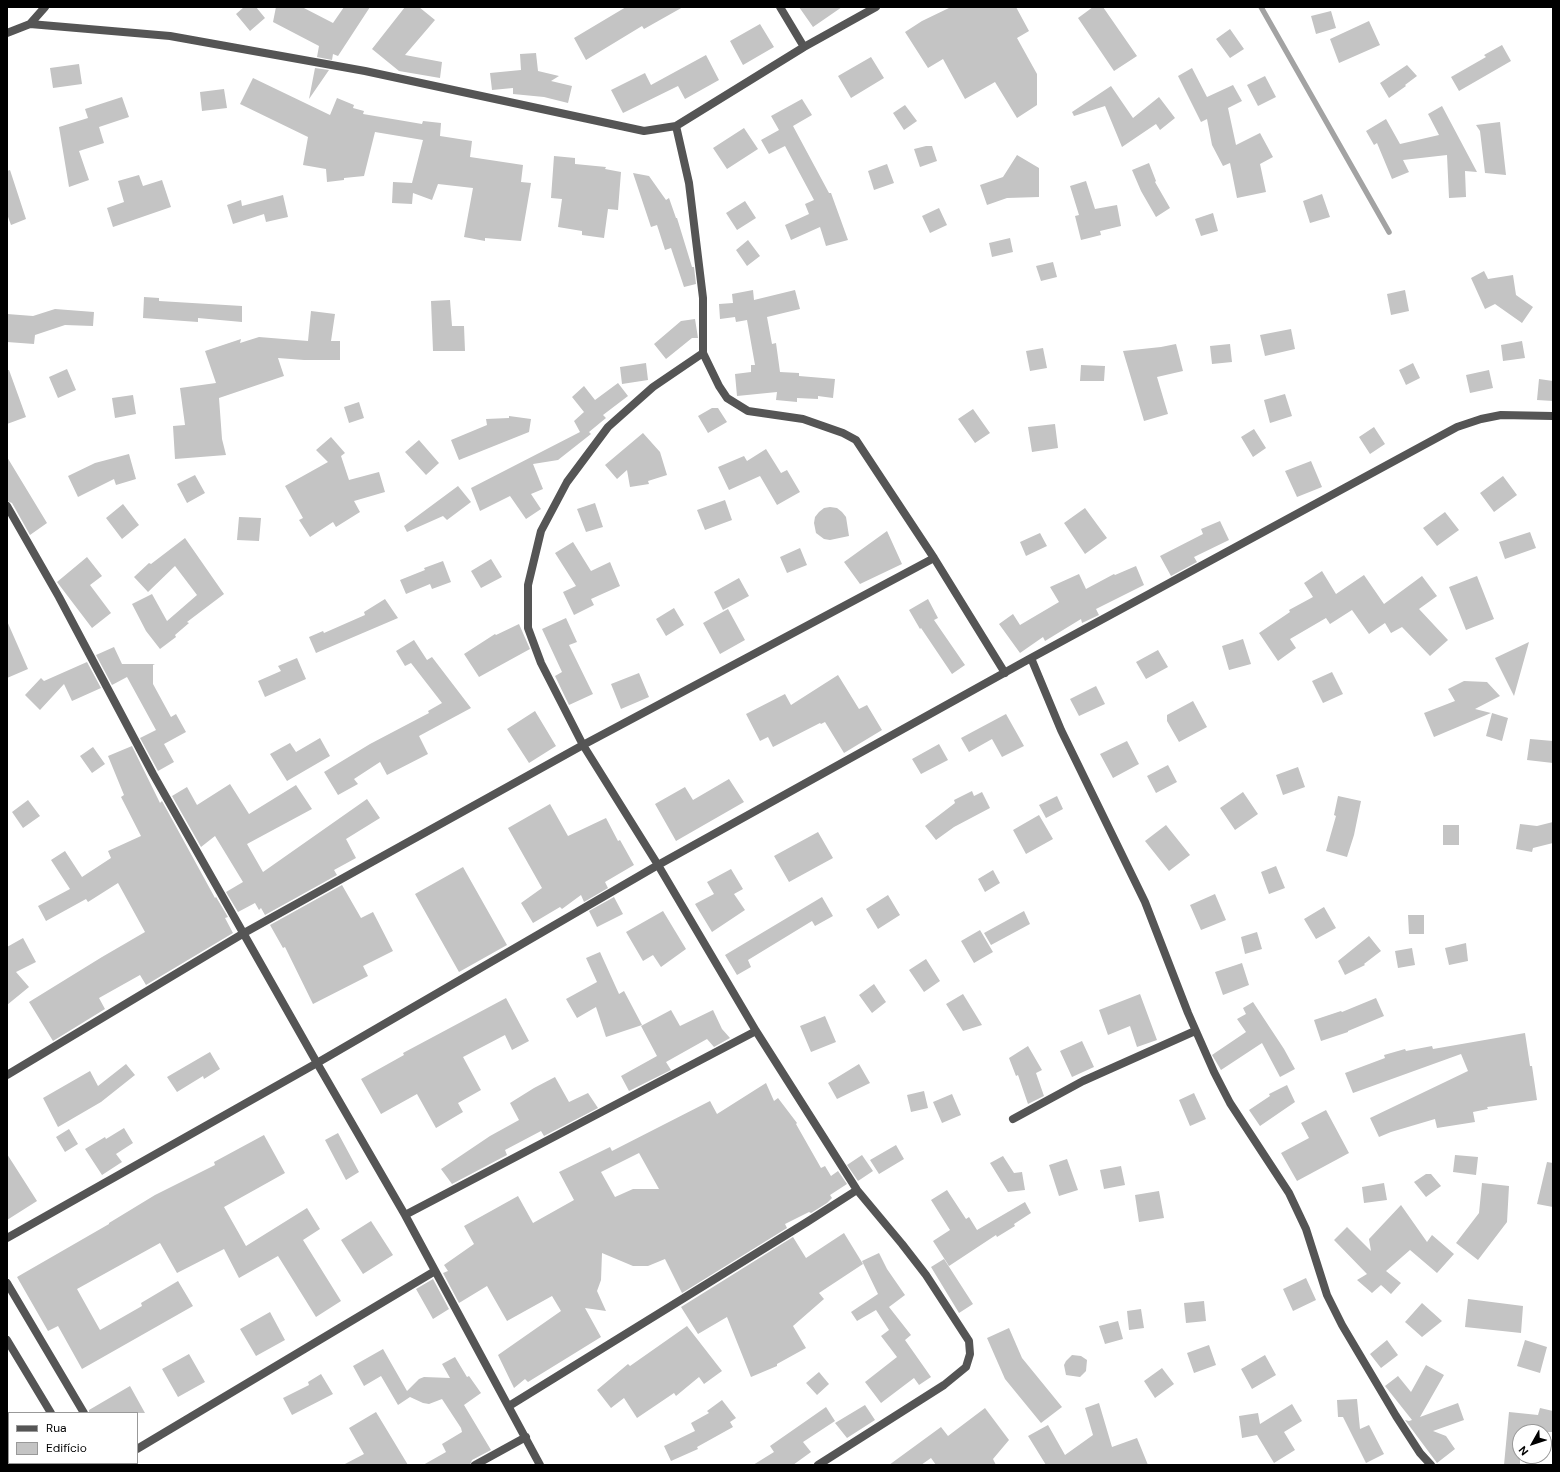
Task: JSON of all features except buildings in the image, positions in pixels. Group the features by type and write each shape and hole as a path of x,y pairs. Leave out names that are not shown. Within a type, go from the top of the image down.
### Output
{"street":[{"path":"30,24 45,7"},
{"path":"780,7 804,47"},
{"path":"7,33 30,24 170,36 365,71 644,131 676,126 804,47 876,7"},
{"path":"676,126 689,183 703,298 703,353 719,386 727,398 748,411 803,419 843,433 856,440 934,558 1005,673"},
{"path":"703,353 653,387 608,426 567,482 540,531 528,585 528,628 541,664 583,745 658,865 756,1031 857,1190 926,1275 969,1341 970,1354 966,1367 944,1385 818,1465"},
{"path":"7,1238 317,1063 658,865 1031,658 1456,427 1500,415 1553,416"},
{"path":"7,506 59,597 153,774 405,1215 540,1465"},
{"path":"7,1074 244,933 583,745 934,558"},
{"path":"1031,658 1061,730 1145,902 1195,1031 1230,1103 1289,1193 1306,1229 1327,1295 1342,1325 1396,1416 1420,1453 1431,1465"},
{"path":"405,1215 756,1031"},
{"path":"1013,1119 1083,1081 1195,1031"},
{"path":"509,1406 857,1190"},
{"path":"138,1448 436,1271"},
{"path":"7,1283 83,1412"},
{"path":"7,1340 50,1412"},
{"path":"475,1465 526,1437"}],"waterway":[{"path":"1261,7 1389,232"}]}
